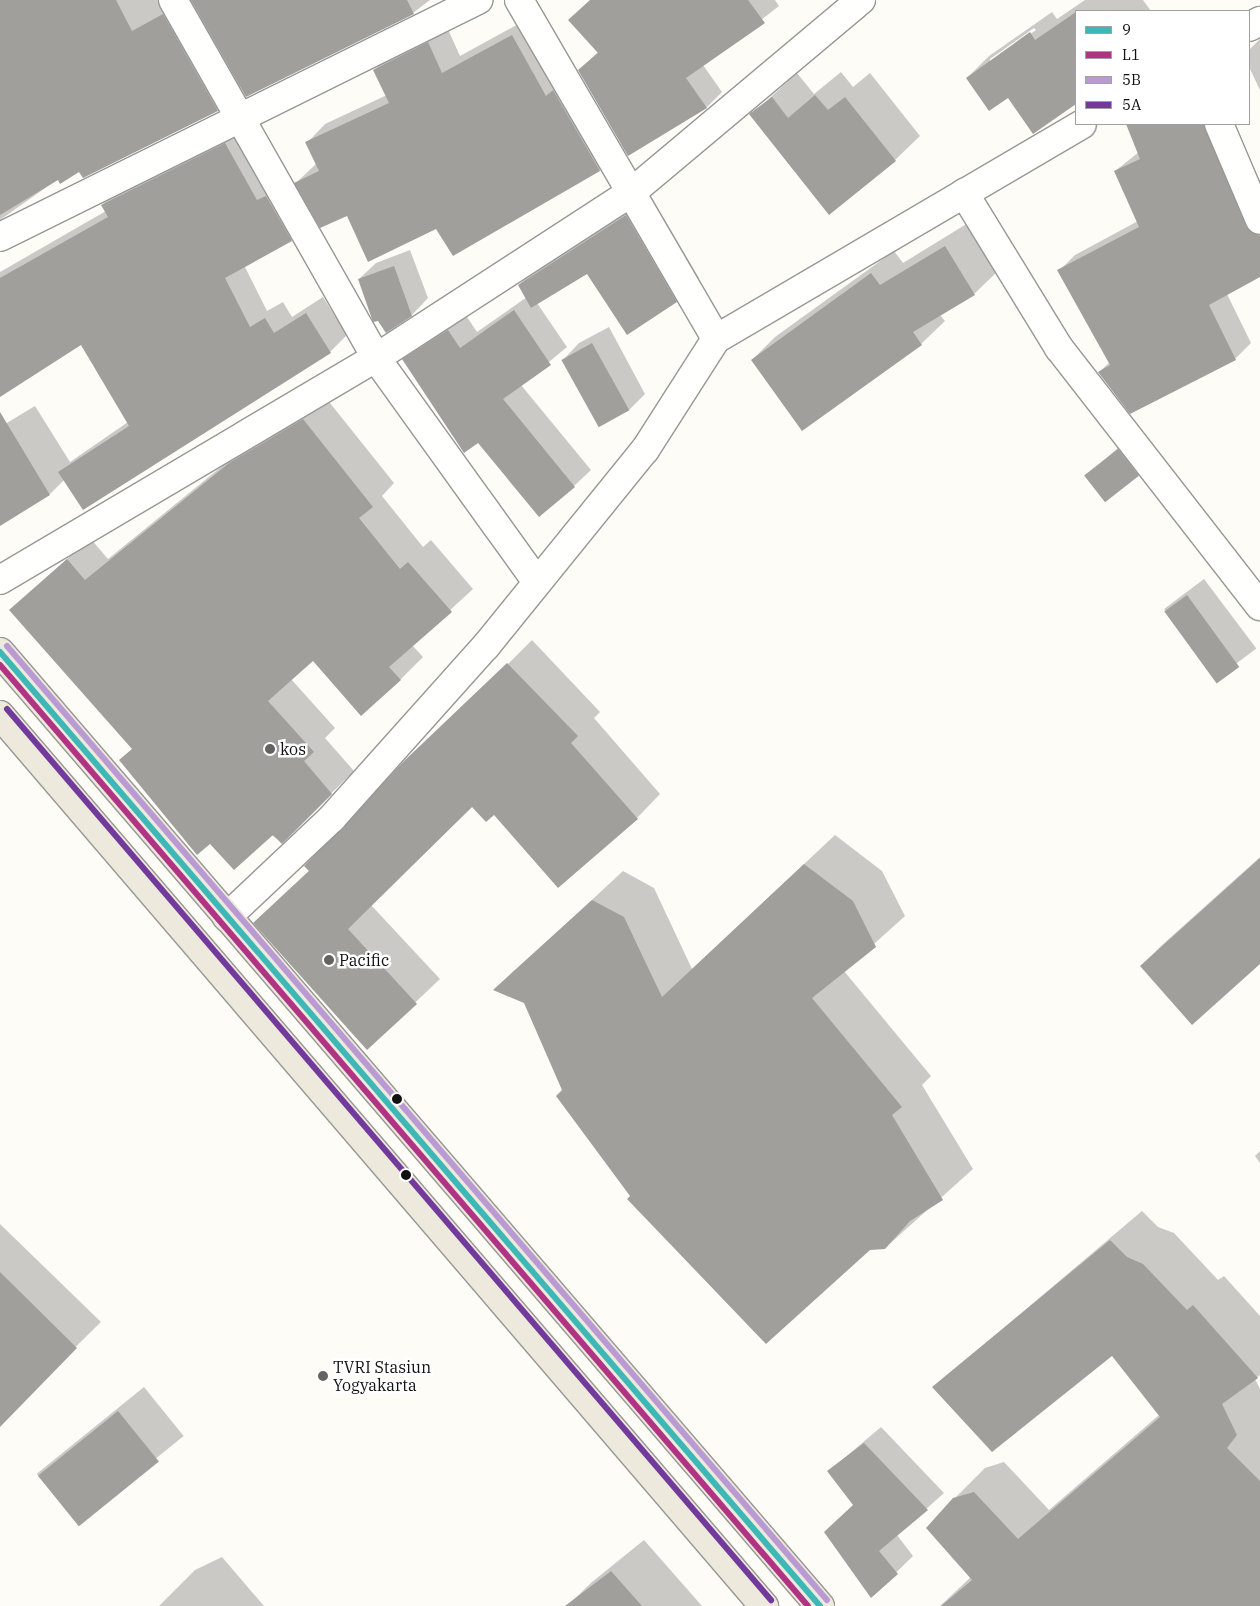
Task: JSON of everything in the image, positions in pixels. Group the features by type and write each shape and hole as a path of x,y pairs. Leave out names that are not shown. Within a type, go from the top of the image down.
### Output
{"main road":[{"path":"0,652 820,1606"},
{"path":"0,715 764,1606"}],"street":[{"path":"173,0 376,358 537,582"},
{"path":"0,237 240,121 478,0"},
{"path":"519,0 716,339"},
{"path":"0,580 376,358 632,192 861,0"},
{"path":"227,917 332,818 537,582 645,450 716,339 1080,125"},
{"path":"1219,125 1260,220"},
{"path":"964,194 1059,348 1260,606"}],"building":[{"path":"0,0 116,0 132,31 163,14 218,111 83,178 79,172 60,184 58,180 0,215"},
{"path":"191,0 407,0 414,14 246,97"},
{"path":"590,0 748,0 765,23 686,78 707,108 628,156 578,70 598,53 568,20"},
{"path":"1075,13 1075,105 1033,134 1008,98 989,111 966,78 1030,32 1035,40"},
{"path":"512,35 546,96 553,90 600,171 453,256 436,229 368,262 347,216 320,228 294,183 319,171 305,142 389,103 373,70 428,42 442,73"},
{"path":"815,95 828,110 845,97 896,161 829,215 749,114 772,97 788,118"},
{"path":"1126,125 1204,125 1246,226 1260,236 1260,277 1209,305 1236,360 1130,414 1098,372 1110,365 1057,270 1139,227 1114,171 1140,159"},
{"path":"225,143 257,200 266,196 292,241 225,278 250,327 265,318 274,333 306,313 331,353 83,510 58,472 129,426 81,345 0,397 0,278 108,217 101,205"},
{"path":"626,215 677,302 627,335 587,274 531,308 518,285"},
{"path":"945,246 975,295 913,332 922,345 802,431 751,360 871,273 880,285"},
{"path":"394,266 412,316 386,333 378,321 373,322 358,279"},
{"path":"514,310 551,365 503,399 575,487 539,517 478,443 464,453 402,359 448,330 460,348"},
{"path":"592,343 629,410 599,427 561,360"},
{"path":"0,412 50,495 0,526"},
{"path":"303,419 373,507 359,518 400,569 408,562 452,612 389,667 401,680 361,716 313,661 268,701 314,752 304,761 332,794 282,844 273,835 234,870 210,844 197,855 119,760 132,749 9,610 67,559 85,580 229,463"},
{"path":"1118,449 1139,476 1105,502 1084,475"},
{"path":"1187,595 1239,667 1217,683 1164,611"},
{"path":"507,663 578,736 571,743 638,819 558,888 494,815 486,822 472,807 348,929 417,1004 367,1050 253,923 309,871 304,866 403,762"},
{"path":"1260,858 1260,964 1192,1025 1140,966"},
{"path":"804,864 853,901 876,947 812,998 902,1107 892,1115 943,1200 910,1221 885,1249 870,1250 766,1344 627,1199 630,1196 556,1096 562,1090 524,1003 493,990 592,900 624,917 662,997"},
{"path":"1110,1240 1127,1257 1143,1264 1187,1310 1193,1305 1258,1378 1222,1404 1237,1435 1227,1448 1260,1481 1260,1606 941,1606 972,1580 926,1528 953,1498 974,1492 1018,1539 1160,1417 1112,1356 992,1452 932,1387"},
{"path":"0,1272 77,1348 0,1427"},
{"path":"118,1411 159,1462 79,1526 38,1476"},
{"path":"864,1443 928,1510 879,1551 898,1574 871,1598 824,1532 853,1505 827,1471"},
{"path":"611,1571 642,1606 565,1606"}],"transit line":[{"name":"5B","path":"7,646 827,1600"},
{"name":"9","path":"0,652 820,1606"},
{"name":"L1","path":"0,665 808,1606"},
{"name":"5A","path":"7,709 771,1600"}],"place":[{"name":"kos","path":"270,749"},
{"name":"Pacific","path":"329,960"},
{"name":"TVRI Stasiun Yogyakarta","path":"323,1376"}]}
